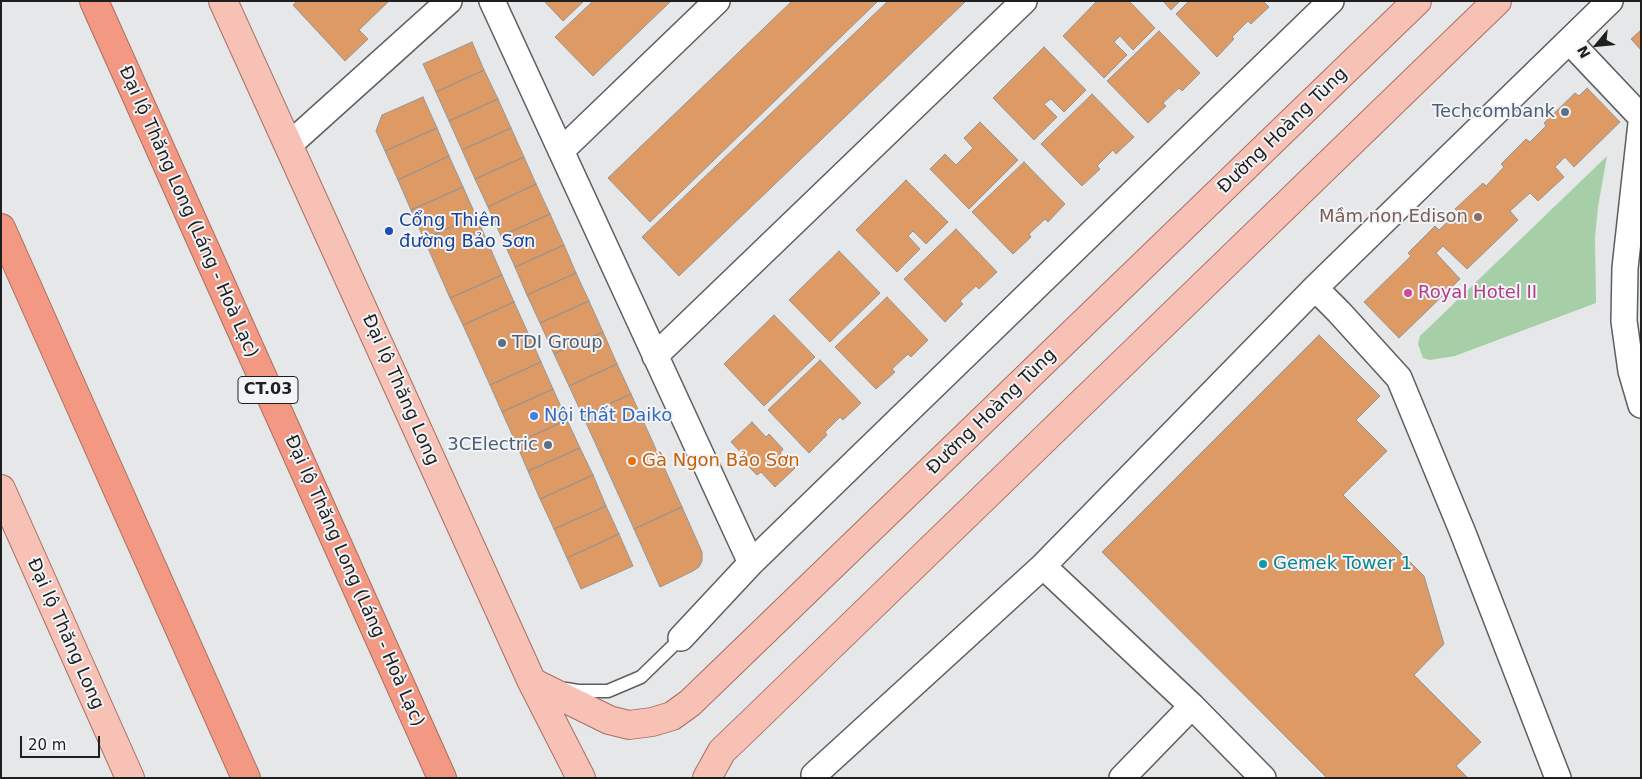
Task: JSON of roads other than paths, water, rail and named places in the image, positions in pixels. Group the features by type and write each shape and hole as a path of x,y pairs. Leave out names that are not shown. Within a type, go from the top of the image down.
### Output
{"highway":[{"name":"Đại lộ Thăng Long (Láng - Hoà Lạc)","path":"94,1 442,778"},
{"path":"1,228 246,778"}],"main road":[{"name":"Đại lộ Thăng Long","path":"223,1 532,682 580,778"},
{"name":"Đường Hoàng Tùng","path":"532,682 610,720 630,725 652,722 672,716 690,703 1417,1"},
{"path":"707,778 722,751 738,735 1497,1"},
{"name":"Đại lộ Thăng Long","path":"1,489 130,778"}],"street":[{"path":"289,144 449,1"},
{"path":"492,1 751,563"},
{"path":"561,151 717,1"},
{"path":"656,356 1024,1"},
{"path":"674,645 751,563 1331,1"},
{"path":"813,777 1043,566 1315,288 1610,1"},
{"path":"1569,40 1641,117"},
{"path":"1641,124 1625,268 1624,320 1631,371 1641,405"},
{"path":"1315,288 1399,378 1463,533 1558,778"},
{"path":"1043,566 1192,706 1263,778"},
{"path":"1122,778 1192,706"}],"lane":[{"path":"532,682 578,691 608,691 641,677 674,645"}],"place":[{"name":"Techcombank","path":"1565,112"},
{"name":"Mầm non Edison","path":"1478,217"},
{"name":"Cổng Thiên đường Bảo Sơn","path":"389,231"},
{"name":"Royal Hotel II","path":"1408,293"},
{"name":"TDI Group","path":"502,343"},
{"name":"Nội thất Daiko","path":"534,416"},
{"name":"3CElectric","path":"548,445"},
{"name":"Gà Ngon Bảo Sơn","path":"632,461"},
{"name":"Gemek Tower 1","path":"1263,564"}]}
